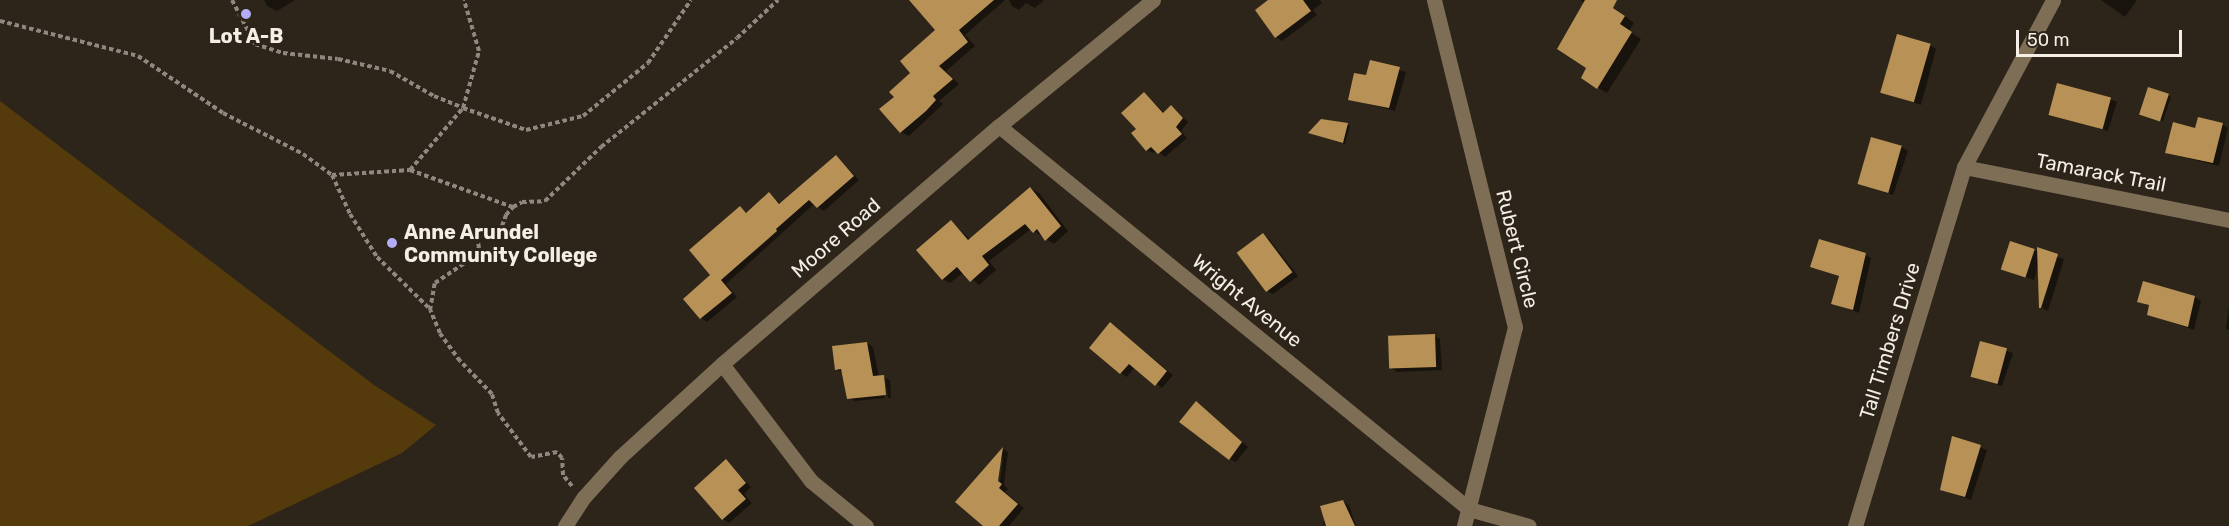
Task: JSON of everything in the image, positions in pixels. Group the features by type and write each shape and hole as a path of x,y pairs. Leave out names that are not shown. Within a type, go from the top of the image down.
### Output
{"street":[{"name":"Moore Road","path":"565,526 584,496 620,458 722,364 999,126 1152,0"},
{"name":"Rubert Circle","path":"1434,0 1515,327 1464,526"},
{"name":"Tall Timbers Drive","path":"1855,526 1964,167 2053,0"},
{"name":"Wright Avenue","path":"999,126 1469,508"},
{"name":"Tamarack Trail","path":"1964,167 2229,220"},
{"path":"722,364 811,481 866,526"},
{"path":"1469,508 1529,526"}],"path":[{"path":"232,0 255,44 283,52 338,59 390,71 434,96 526,130 583,116 648,63 691,0"},
{"path":"410,170 463,108 479,51 464,0"},
{"path":"430,310 435,283 468,261 479,248 477,236 492,233 502,226 506,215 522,202 545,201 601,147 737,38 778,0"},
{"path":"0,21 138,56 223,113 303,154 332,175 350,214 377,257 430,310 447,342 492,393 498,413 516,439 531,457 557,452 562,458 563,475 584,496"},
{"path":"332,175 410,170 513,207"}],"shaded area":[{"path":"0,101 374,385 436,425 402,453 248,526 0,526"}],"building":[{"path":"909,0 994,0 959,30 968,42 939,66 953,79 933,96 936,100 926,111 900,133 879,109 894,97 889,92 910,73 900,61 935,30"},
{"path":"1268,0 1303,0 1311,11 1275,38 1255,10"},
{"path":"1585,0 1617,0 1613,8 1625,16 1620,24 1632,32 1597,89 1581,78 1586,68 1557,49"},
{"path":"1897,34 1931,44 1914,102 1880,93"},
{"path":"1370,60 1400,67 1389,108 1348,100 1354,73 1366,75"},
{"path":"2057,83 2111,97 2103,129 2048,115"},
{"path":"2148,87 2169,94 2160,121 2139,115"},
{"path":"1144,92 1163,113 1171,105 1183,118 1176,127 1182,134 1158,154 1151,147 1146,151 1131,133 1136,129 1121,113"},
{"path":"2198,117 2223,123 2213,163 2165,153 2173,122 2195,128"},
{"path":"1321,119 1348,123 1343,143 1308,133"},
{"path":"1871,137 1902,146 1888,193 1857,184"},
{"path":"836,155 854,176 817,208 809,200 721,280 732,293 700,319 683,299 710,275 689,250 740,206 746,213 769,192 779,204"},
{"path":"1030,187 1061,226 1045,241 1037,229 1033,233 1025,224 982,256 989,265 970,282 957,267 942,280 916,250 951,220 968,240"},
{"path":"1263,233 1292,272 1266,292 1237,253"},
{"path":"1819,239 1866,253 1853,310 1831,304 1839,276 1810,267"},
{"path":"2010,241 2035,249 2025,278 2001,270"},
{"path":"2037,247 2058,254 2041,308 2039,308"},
{"path":"2143,281 2195,296 2188,327 2147,315 2149,305 2137,302"},
{"path":"1110,322 1167,371 1155,386 1129,364 1120,374 1089,348"},
{"path":"1435,334 1436,367 1389,369 1388,336"},
{"path":"1980,341 2007,348 1997,384 1970,377"},
{"path":"867,342 873,376 884,375 886,395 847,399 841,369 835,370 832,346"},
{"path":"1196,401 1242,442 1229,460 1179,422"},
{"path":"1952,436 1981,445 1965,497 1940,490"},
{"path":"1003,447 998,481 1002,484 999,488 1018,504 999,526 983,526 955,502"},
{"path":"726,459 746,483 738,490 746,499 722,520 694,488"},
{"path":"1343,500 1355,526 1326,526 1320,506"}],"place":[{"name":"Lot A-B","path":"246,14"},
{"name":"Anne Arundel Community College","path":"392,243"}]}
